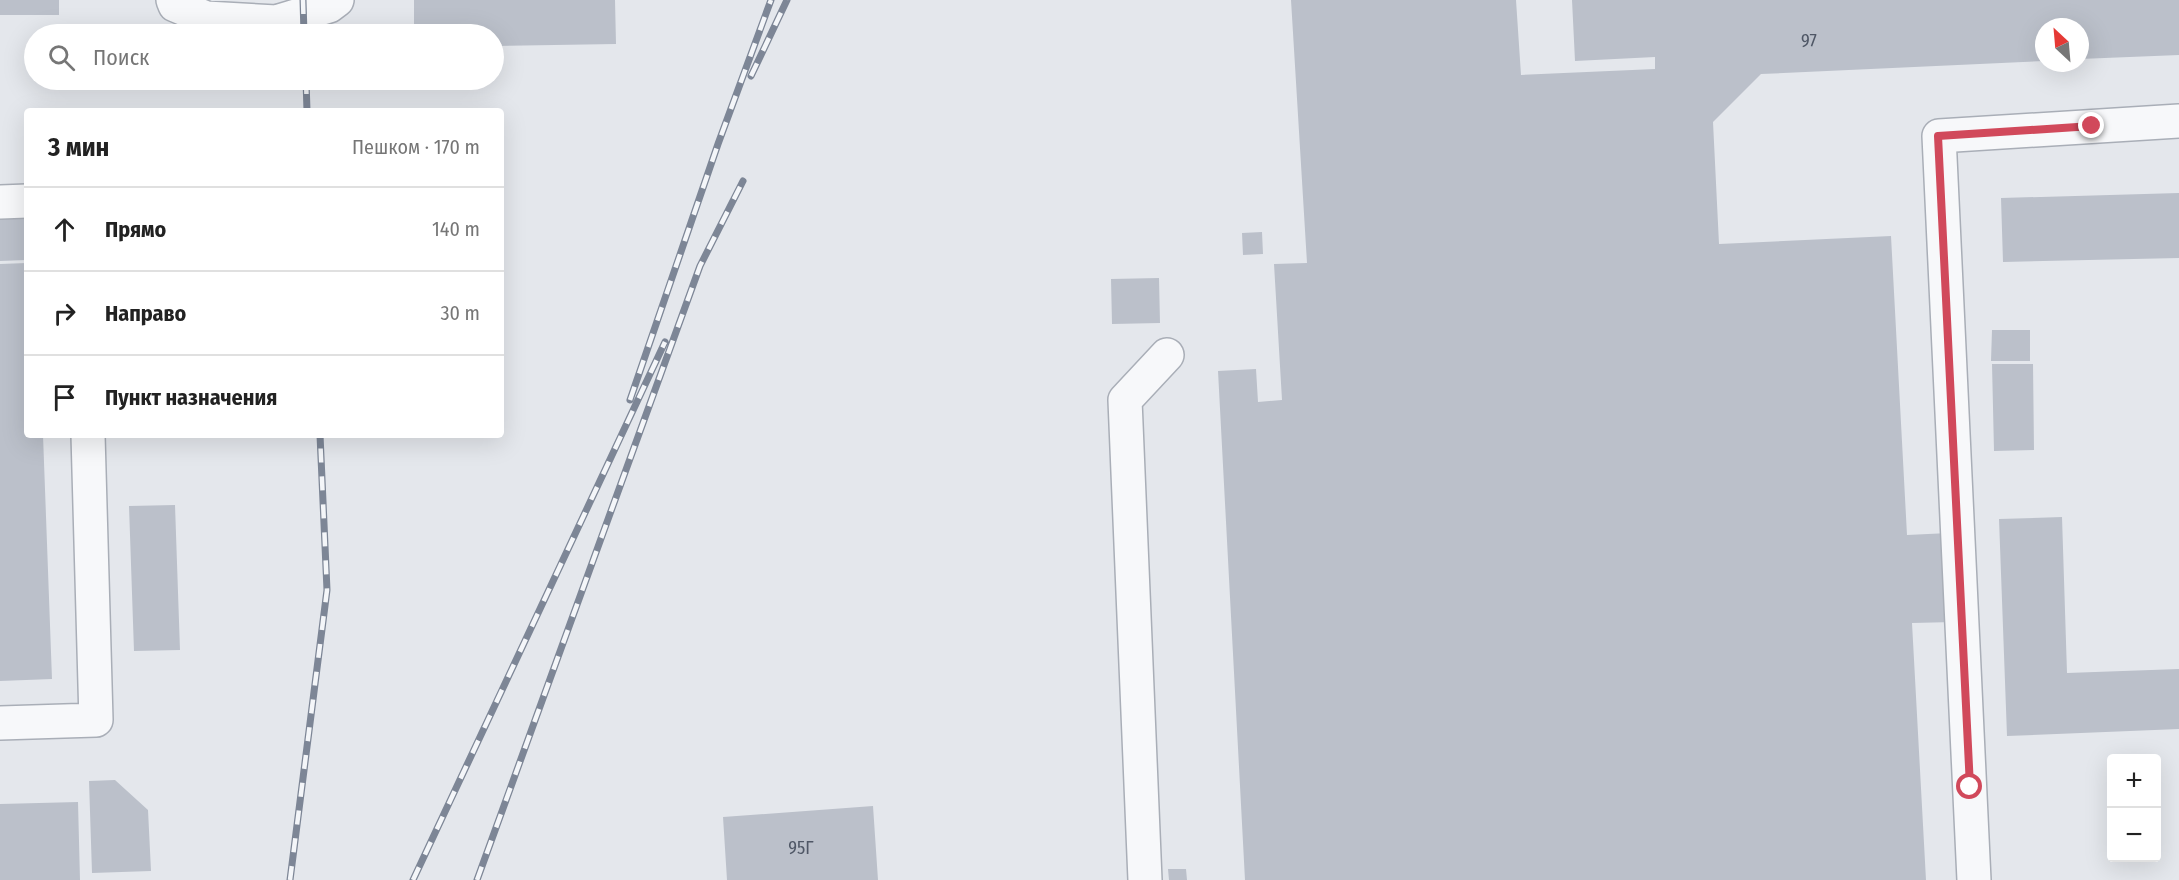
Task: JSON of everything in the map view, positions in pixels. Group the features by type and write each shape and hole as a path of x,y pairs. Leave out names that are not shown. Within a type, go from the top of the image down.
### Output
{"lane":[{"path":"173,0 175,5 206,18 276,22 329,6 337,0"},
{"path":"1974,880 1938,136 2179,121"},
{"path":"0,202 24,201"},
{"path":"1145,880 1125,400 1167,356"},
{"path":"0,723 96,720 88,438"}],"building":[{"path":"0,0 59,0 59,15 0,15"},
{"path":"414,0 615,0 616,44 504,46 504,24 414,24"},
{"path":"1291,0 1516,0 1521,75 1655,69 1655,57 1575,61 1572,0 2179,0 2179,55 2089,59 2089,18 2035,18 2035,61 1761,74 1713,122 1719,244 1891,236 1907,535 1949,533 1954,622 1912,623 1926,880 1245,880 1218,371 1256,369 1258,402 1282,400 1274,264 1307,263"},
{"path":"2179,193 2179,258 2003,262 2001,198"},
{"path":"24,211 24,260 0,261 0,212"},
{"path":"1262,232 1263,254 1243,255 1242,233"},
{"path":"24,263 24,438 43,438 52,679 0,681 0,264"},
{"path":"1159,278 1160,323 1112,324 1111,279"},
{"path":"1992,330 2030,330 2030,361 1991,361"},
{"path":"1992,364 2033,364 2034,450 1994,451"},
{"path":"175,505 180,650 134,651 129,506"},
{"path":"2062,517 2067,673 2179,669 2179,729 2007,736 1999,519"},
{"path":"115,780 148,810 151,871 92,873 89,781"},
{"path":"78,802 80,880 0,880 0,804"},
{"path":"873,806 878,880 727,880 723,817"},
{"path":"1168,869 1186,869 1187,880 1169,880"}],"railway":[{"path":"303,0 304,24"},
{"path":"630,400 718,144 771,0"},
{"path":"751,76 787,0"},
{"path":"306,90 307,108"},
{"path":"477,880 700,266 743,181"},
{"path":"413,880 665,342"},
{"path":"290,880 327,590 320,438"}],"route":[{"path":"1970,787 1938,136 2092,126"}]}
